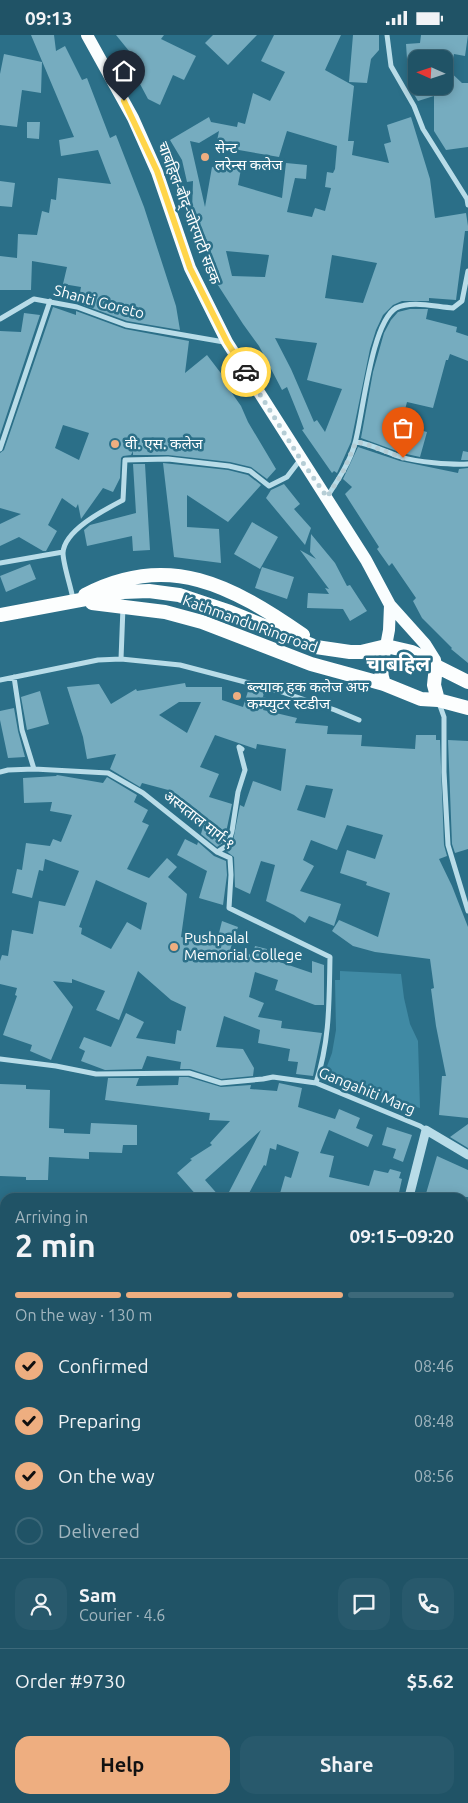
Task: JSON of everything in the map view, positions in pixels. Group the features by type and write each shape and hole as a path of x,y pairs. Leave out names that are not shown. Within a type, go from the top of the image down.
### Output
{"highway":[{"path":"74,601 102,586 136,575 174,575 206,582 240,595 302,635 316,647"},
{"name":"Kathmandu Ringroad","path":"0,615 74,601 123,599 149,591 179,595 230,612 316,647 350,652 386,647"},
{"name":"Kathmandu Ringroad","path":"123,599 202,622 312,664 384,684 421,699 438,700 468,708"},
{"path":"384,684 381,675 381,659 386,647 412,651 468,682"},
{"path":"436,666 434,685 438,700"}],"main road":[{"name":"चाबहिल-बौद्-जोरपाटी सडक","path":"87,35 133,118 157,171 190,268 227,342 301,460 327,497 366,560 390,605 425,644 435,660 436,666"},
{"path":"386,647 390,605"}],"street":[{"path":"387,35 391,66 414,106 423,129 468,200"},
{"path":"327,497 343,472 356,442 368,369 385,320 394,309 405,305 453,308 462,301 468,271"},
{"name":"Shanti Goreto","path":"0,319 34,299 77,307 126,325 227,342"},
{"path":"0,449 50,301"},
{"path":"356,442 403,458 468,464"},
{"path":"74,601 63,553 68,539 95,514 123,499 125,460 168,459 229,466 250,471 269,486 287,477 301,460"},
{"path":"0,563 63,553"},
{"path":"121,659 123,599"},
{"path":"0,680 89,661 121,659 180,665 320,705 359,720"},
{"path":"14,677 22,730 34,769"},
{"path":"438,700 444,717 444,772 448,845 468,911"},
{"path":"217,852 228,845 232,831 238,792 245,770 239,747 242,749"},
{"name":"अस्पताल मार्ग-१","path":"0,772 34,769 108,773 144,793 217,852 230,859 232,875 229,908 330,957 329,1027 323,1060 316,1083"},
{"name":"Gangahiti Marg","path":"0,1059 56,1065 96,1074 189,1073 221,1083 273,1077 316,1083 426,1130"},
{"path":"410,1193 426,1130 468,1155"}],"shaded area":[{"path":"340,971 401,974 410,1024 418,1041 420,1108 389,1099 336,1078 323,1077 332,1053 336,1030 335,980 340,980"}],"building":[{"path":"31,35 54,35 56,51 65,46 82,80 87,78 110,138 116,135 144,207 176,306 180,330 127,321 78,303 81,287 63,284 67,267 32,261 31,290 0,290 0,256 17,258 18,234 37,235 42,211 49,213 51,199 56,200 58,178 111,184 98,150 61,156 59,140 74,137"},
{"path":"116,35 164,35 161,39 196,56 184,80 173,75 160,105 148,99 123,52 129,51"},
{"path":"213,35 257,35 228,65 205,43"},
{"path":"274,35 341,35 325,70 354,86 348,141 354,141 352,155 389,163 384,144 391,142 387,125 411,117 430,179 435,218 466,213 468,231 465,231 456,300 429,298 429,301 402,301 393,305 383,315 370,349 351,442 337,473 334,471 332,473 302,430 304,429 287,387 282,390 259,346 214,279 210,261 212,260 192,212 193,181 187,182 182,160 170,140 209,117 211,122 237,127 238,122 245,124 253,93 270,101 285,72 261,61","holes":["219,131 216,146 279,157 287,131 337,146 335,169 333,173 327,172 325,187 331,188 325,211 315,208 312,217 287,212 295,178 306,179 307,165 286,163 282,198 238,185 241,169 212,167 205,207 190,141 199,143","226,251 269,255 265,277 232,276","332,255 377,263 363,303 325,298","275,338 317,343 307,380 342,389 325,432 317,420 314,422"]},
{"path":"353,35 379,35 379,50 371,59 367,83 349,82"},
{"path":"421,35 468,35 465,56 454,54 453,59 453,50 408,50 407,59 406,44 420,43"},
{"path":"4,54 42,62 41,93 22,90 17,127 0,125 0,74"},
{"path":"453,74 462,83 468,83 468,147 446,150 434,131 434,96 418,101 414,95 453,95"},
{"path":"27,122 40,122 39,139 27,138"},
{"path":"0,181 15,183 12,207 0,206"},
{"path":"53,307 76,315 76,311 125,329 189,341 185,373 207,355 230,385 227,386 241,406 248,422 276,469 267,479 251,467 230,462 168,455 133,455 133,451 131,455 121,458 120,478 113,492 103,488 81,519 78,504 76,508 62,498 48,525 57,531 46,551 43,551 19,537 0,546 0,524 21,514 0,508 0,453 4,450","holes":["63,425 89,433 79,460 55,448"]},
{"path":"410,309 428,309 426,319 457,327 456,332 468,336 468,361 450,354 448,360 446,360 433,408 407,402 401,425 427,432 420,457 402,453 361,438 373,372 384,333 398,312"},
{"path":"24,313 40,315 0,435 0,331 21,332"},
{"path":"358,447 400,461 458,473 459,469 468,468 468,663 451,649 422,618 413,601 416,598 392,563 389,566 377,549 379,547 345,494 352,487 343,479"},
{"path":"463,451 468,452 468,460 461,460"},
{"path":"163,463 228,470 248,475 261,485 228,522 187,495 187,527 219,529 221,563 174,557"},
{"path":"133,464 145,464 150,550 133,551 132,536 87,546 84,530 90,525 136,513"},
{"path":"284,484 300,504 294,509 311,528 305,545 266,498 271,490"},
{"path":"252,522 278,537 260,569 234,554"},
{"path":"311,534 335,563 347,586 350,585 367,611 350,621 343,609 307,608 308,593 329,594 325,588 329,589 300,550 316,559 310,552"},
{"path":"30,564 36,579 6,592 0,576"},
{"path":"262,567 294,577 287,599 255,588"},
{"path":"185,683 186,687 222,687 222,700 243,707 249,688 264,692 263,697 266,698 263,710 297,718 295,723 328,726 327,734 362,735 361,746 415,749 416,735 436,735 436,740 440,740 444,845 447,856 439,859 468,927 468,1118 439,1115 442,1076 446,1076 436,1026 431,989 434,988 430,959 375,952 353,946 332,931 339,920 378,937 390,893 366,885 367,882 340,873 347,850 375,859 383,835 347,825 337,850 311,840 303,860 314,866 300,891 341,904 334,926 309,916 305,923 294,915 266,901 275,865 261,861 250,894 235,887 234,857 226,851 232,846 240,805 244,807 253,781 281,791 286,749 257,744 256,749 215,735 200,767 219,774 209,797 232,804 224,842 217,847 201,834 205,820 189,814 192,806 169,800 172,791 142,783 140,787 110,769 116,754 87,759 83,737 67,687 99,684 111,704 136,689 137,691","holes":["179,702 201,702 187,733 159,715","306,785 333,789 325,818 297,810"]},
{"path":"40,691 49,724 27,730 21,697"},
{"path":"14,708 25,757 8,758 0,720 0,711"},
{"path":"448,740 468,741 468,849 455,853 452,844"},
{"path":"56,776 103,783 107,777 137,795 134,802 148,810 142,822 149,825 127,869 149,878 167,858 177,867 168,877 187,894 181,937 216,945 222,921 238,927 230,950 253,955 255,946 267,949 265,957 312,973 312,961 324,965 324,1005 315,1005 275,990 278,980 255,972 249,997 264,1003 258,1017 282,1021 281,1028 322,1033 313,1076 296,1074 298,1062 288,1061 290,1049 258,1043 260,1030 224,1016 216,1047 243,1049 254,1068 253,1076 221,1079 190,1069 180,1069 181,1062 147,1056 142,1069 105,1070 81,1061 85,1051 79,1048 84,1037 111,1047 126,1013 144,1022 136,1038 175,1044 177,1030 181,1031 186,1007 171,1000 138,971 119,1020 96,1010 105,991 72,979 72,983 53,981 73,1007 51,1060 30,1051 32,1045 3,1035 17,996 15,995 17,988 0,984 0,961 2,955 8,956 12,930 33,934 39,901 65,906 79,871 45,859 43,871 39,870 32,898 12,893 17,869 22,870 26,843 50,846 53,839 61,842 72,815 50,811 52,802 24,803 23,778","holes":["96,880 147,903 141,930 127,922 111,949 81,934 82,928 79,927"]},
{"path":"185,839 197,845 198,842 214,856 226,861 227,875 223,905 199,898 207,871 177,855"},
{"path":"179,1077 188,1077 221,1087 251,1085 250,1089 277,1091 279,1083 302,1088 298,1107 335,1119 339,1109 360,1118 356,1128 373,1135 368,1147 329,1130 320,1153 334,1156 329,1177 369,1186 374,1170 388,1173 390,1169 401,1172 399,1178 402,1179 399,1193 280,1193 285,1176 291,1178 299,1152 277,1144 276,1150 270,1148 266,1166 264,1165 249,1193 229,1192 261,1130 205,1180 216,1193 194,1193 177,1173 192,1160 190,1159 212,1145 210,1143 230,1121 209,1120 210,1113 105,1100 108,1078 139,1078 136,1086 178,1085"},
{"path":"0,1084 26,1085 26,1089 50,1090 49,1128 64,1129 64,1133 90,1134 91,1123 137,1125 137,1145 123,1145 122,1153 89,1152 89,1159 49,1157 48,1180 26,1180 26,1177 0,1176"},
{"path":"468,1124 468,1148 450,1137"},
{"path":"387,1127 412,1135 403,1162 393,1158 396,1149 382,1145"},
{"path":"437,1156 468,1170 468,1193 426,1193"}],"way so far":[{"path":"246,372 301,460 327,497 343,472 356,442 403,458"}],"place":[{"name":"सेन्ट लरेन्स कलेज","path":"205,157"},
{"name":"वी. एस. कलेज","path":"115,444"},
{"name":"ब्ल्याक हक कलेज अफ कम्प्युटर स्टडीज","path":"237,696"},
{"name":"Pushpalal Memorial College","path":"174,947"}],"district":[{"name":"चाबहिल","path":"398,664"}],"route":[{"path":"124,101 157,171 190,268 227,342 246,372"}]}
